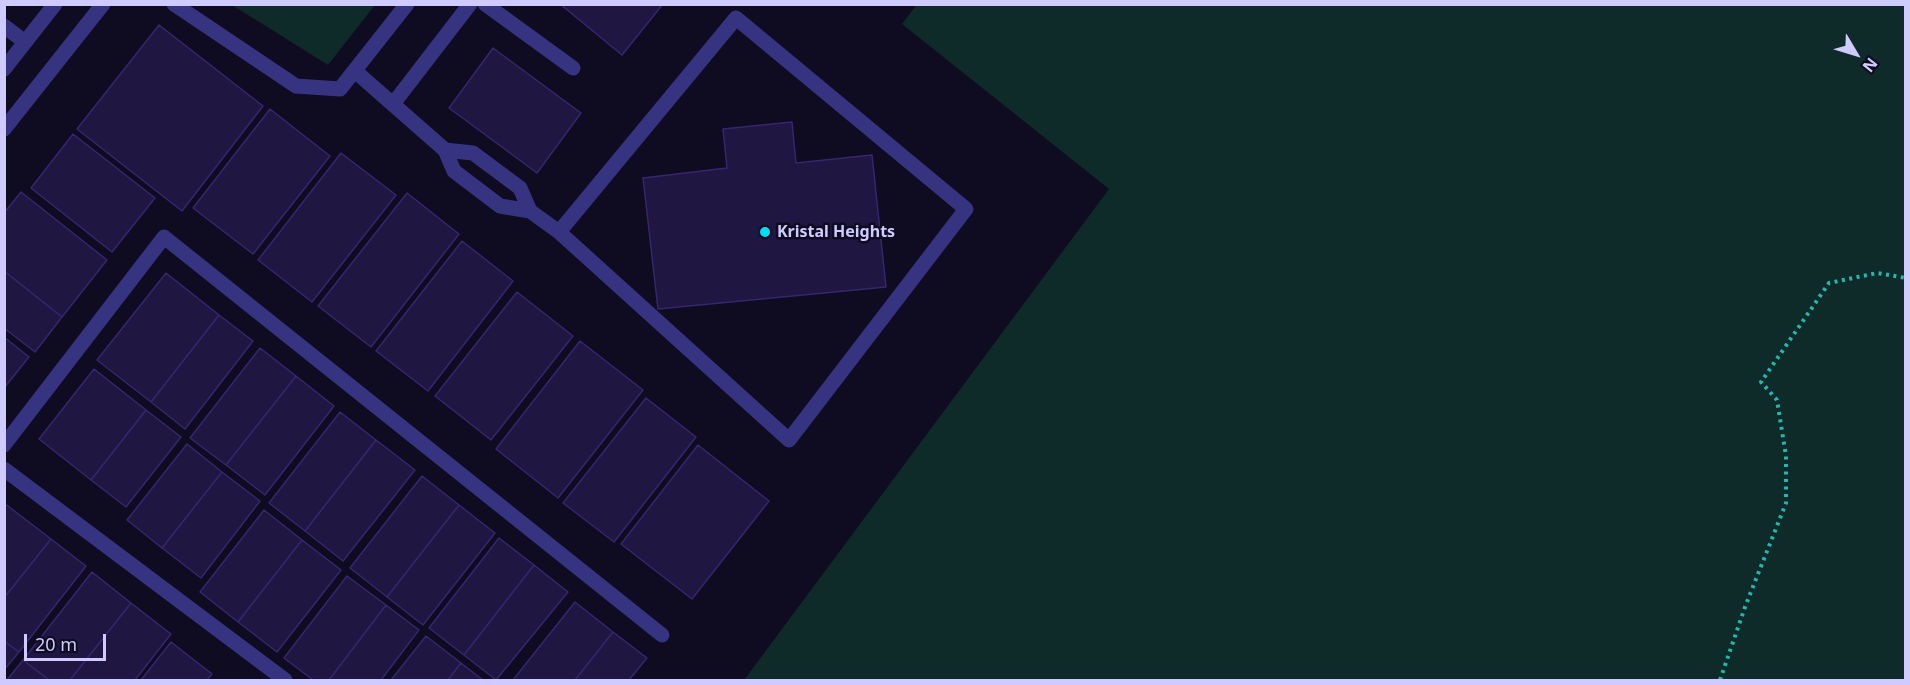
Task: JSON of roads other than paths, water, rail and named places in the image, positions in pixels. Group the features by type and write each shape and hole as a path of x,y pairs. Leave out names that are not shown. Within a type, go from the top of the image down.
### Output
{"street":[{"path":"4,69 55,4"},
{"path":"4,129 103,4"},
{"path":"174,4 296,86 340,89 407,4"},
{"path":"393,104 470,4"},
{"path":"485,4 573,68"},
{"path":"355,71 445,150 454,171 500,206 530,211 559,232 789,440 966,209 736,18 559,232"},
{"path":"4,26 25,42"},
{"path":"445,150 473,153 478,156 520,188 530,211"},
{"path":"4,445 164,237 662,635"},
{"path":"4,469 285,681"}],"place":[{"name":"Kristal Heights","path":"765,232"}]}
